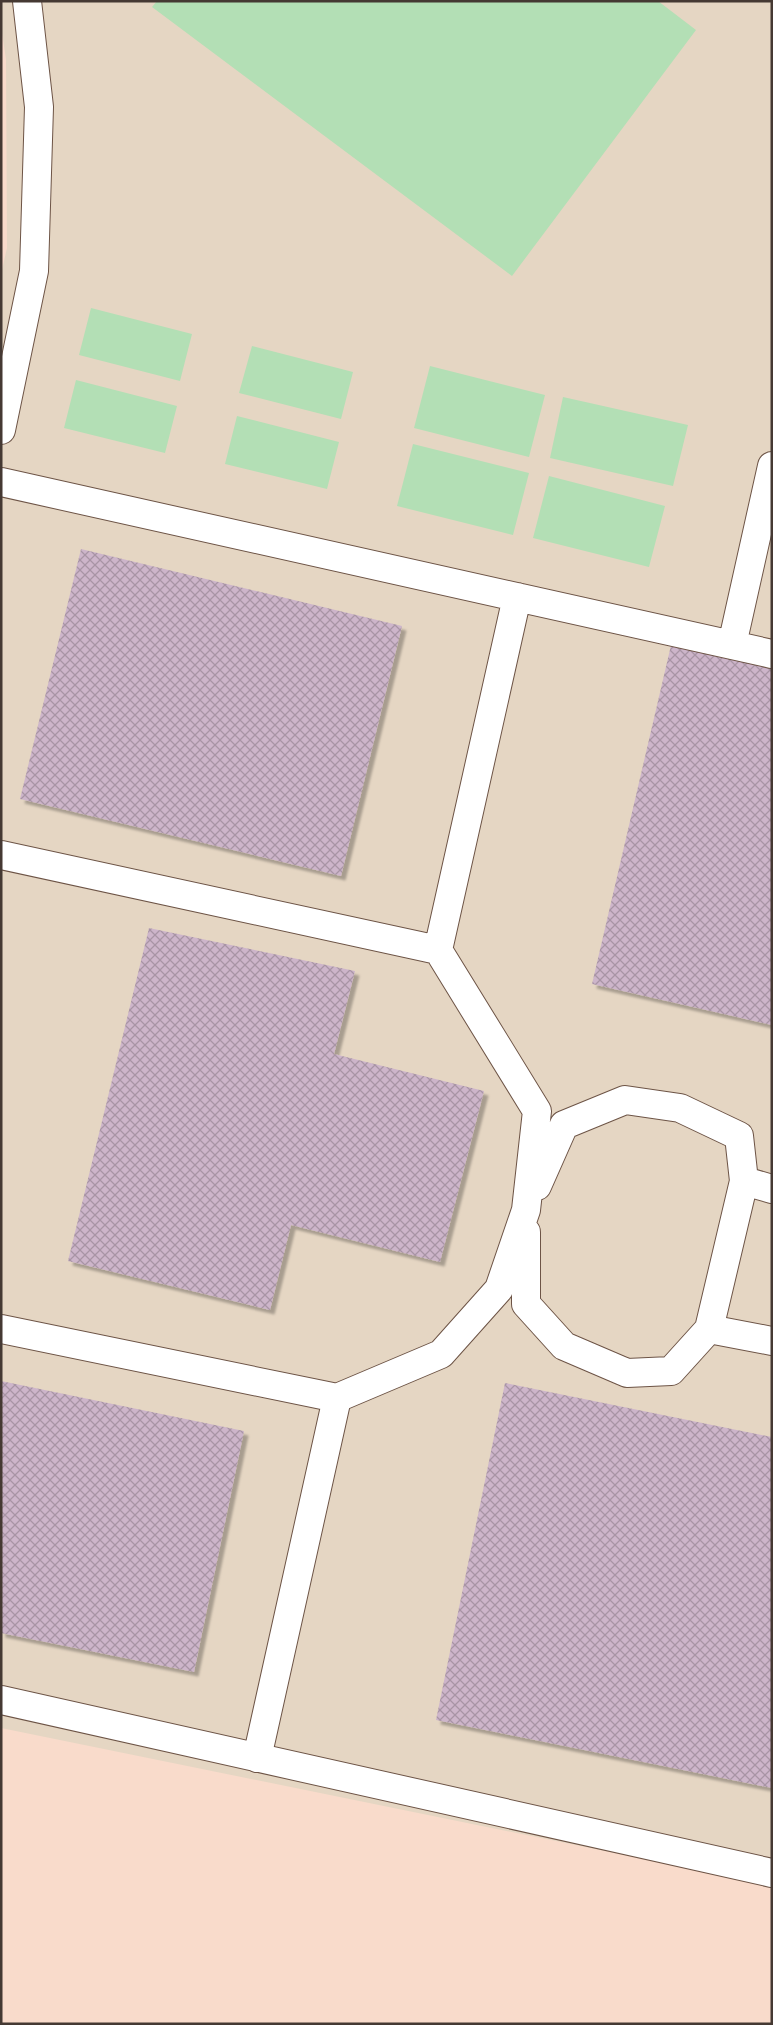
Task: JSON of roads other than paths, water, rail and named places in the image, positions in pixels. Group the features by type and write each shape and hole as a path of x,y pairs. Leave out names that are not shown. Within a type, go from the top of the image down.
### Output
{"lane":[{"path":"1,430 34,271 39,107 27,1"},
{"path":"732,645 772,466"},
{"path":"1,482 772,654"},
{"path":"1,1329 336,1398 441,1354 499,1289 526,1210 564,1125 626,1100 680,1108 739,1136 744,1181 709,1329 671,1371 627,1373 564,1346 526,1304 526,1210 537,1111 438,950 517,597"},
{"path":"1,854 438,950"},
{"path":"744,1181 772,1189"},
{"path":"709,1329 772,1341"},
{"path":"257,1758 336,1398"},
{"path":"1,1700 772,1873"}]}
